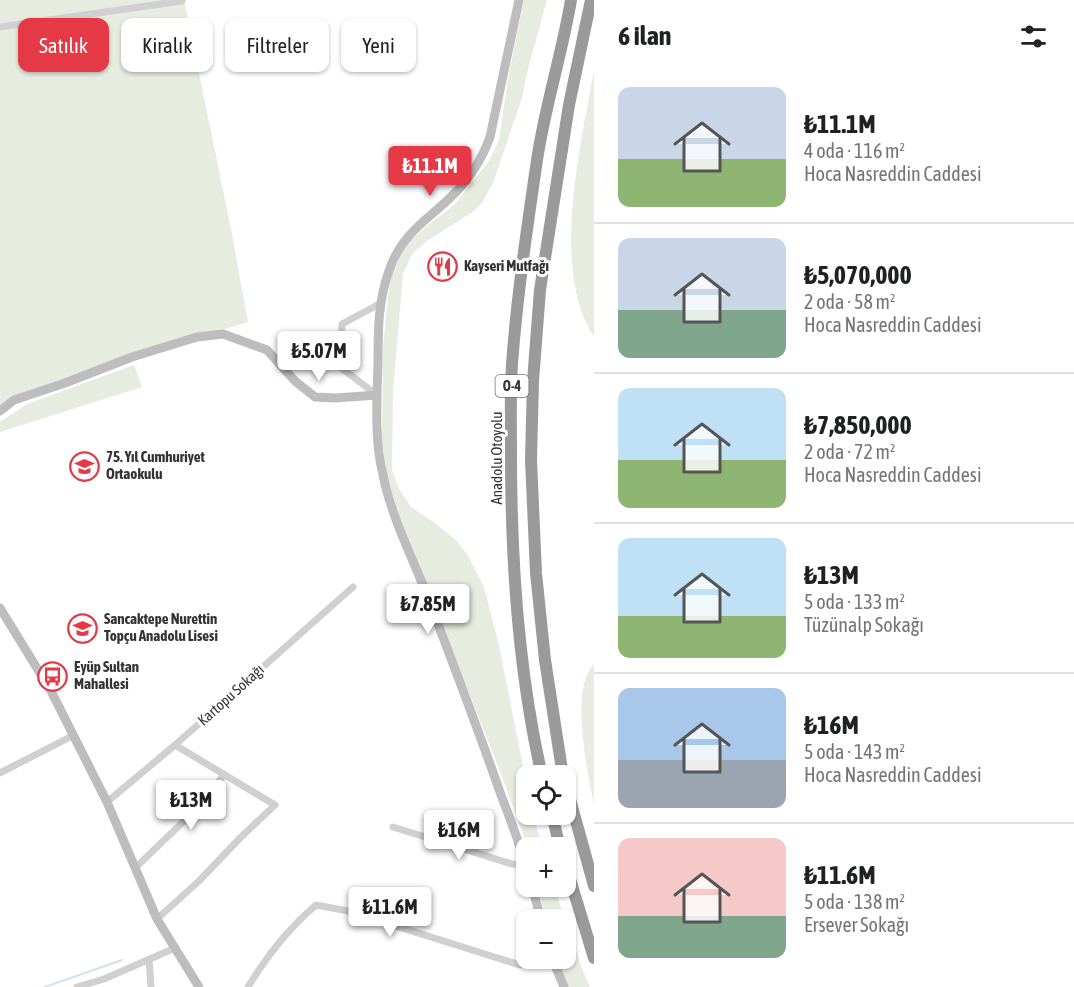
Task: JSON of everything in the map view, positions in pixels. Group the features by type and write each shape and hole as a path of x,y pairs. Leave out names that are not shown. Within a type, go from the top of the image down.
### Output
{"highway":[{"name":"Anadolu Otoyolu","path":"539,765 521,655 514,572 511,492 512,365 520,284 537,159 571,0"},
{"name":"O-4","path":"561,765 545,660 536,573 531,460 532,392 540,290 569,105 591,0"},
{"path":"576,821 594,886"},
{"path":"575,897 594,958"}],"main road":[{"path":"516,837 460,681 394,513 382,475 377,395 378,321 389,269 399,246 414,229 454,194 482,158 490,137 519,0"},
{"path":"0,411 14,400 132,357 197,337 223,334 267,350 295,381 315,396 336,398 377,395"},
{"path":"0,608 51,691 107,802 157,919 199,987"},
{"path":"556,969 564,987"}],"street":[{"path":"0,27 182,0"},
{"path":"377,395 340,368 342,324 381,303"},
{"name":"Kartopu Sokağı","path":"107,802 175,745 353,587"},
{"path":"0,773 74,735"},
{"path":"157,919 199,881 275,805 175,745"},
{"path":"135,868 206,800 224,774"},
{"path":"393,827 516,864"},
{"path":"248,987 262,964 301,918 316,905 348,911 516,964"},
{"path":"77,987 175,948"},
{"path":"149,959 151,987"},
{"path":"104,978 104,987"}],"shaded area":[{"path":"0,0 184,0 188,18 121,18 121,72 199,72 248,322 23,392 0,406"},
{"path":"524,0 547,0 522,98 493,183 482,203 474,211 427,241 412,254 403,274 393,391 392,470 398,487 411,507 456,540 467,554 484,587 499,646 523,765 516,765 516,815 399,516 387,475 382,440 383,346 390,280 401,255 411,240 454,205 489,161 499,140 508,79"},
{"path":"594,70 594,337 581,310 574,278 571,243 577,170"},
{"path":"134,365 142,387 0,432 0,422 27,404"},
{"path":"594,664 594,805 582,732 581,711 587,676"},
{"path":"520,825 536,825 539,837 524,837"},
{"path":"540,897 557,897 561,909 544,909"},
{"path":"576,951 590,987 567,987 559,969 576,969"}],"waterway":[{"path":"45,987 122,960"}],"place":[{"name":"Kayseri Mutfağı","path":"443,266"},
{"name":"75. Yıl Cumhuriyet Ortaokulu","path":"85,466"},
{"name":"Sancaktepe Nurettin Topçu Anadolu Lisesi","path":"83,628"},
{"name":"Eyüp Sultan Mahallesi","path":"53,676"}]}
